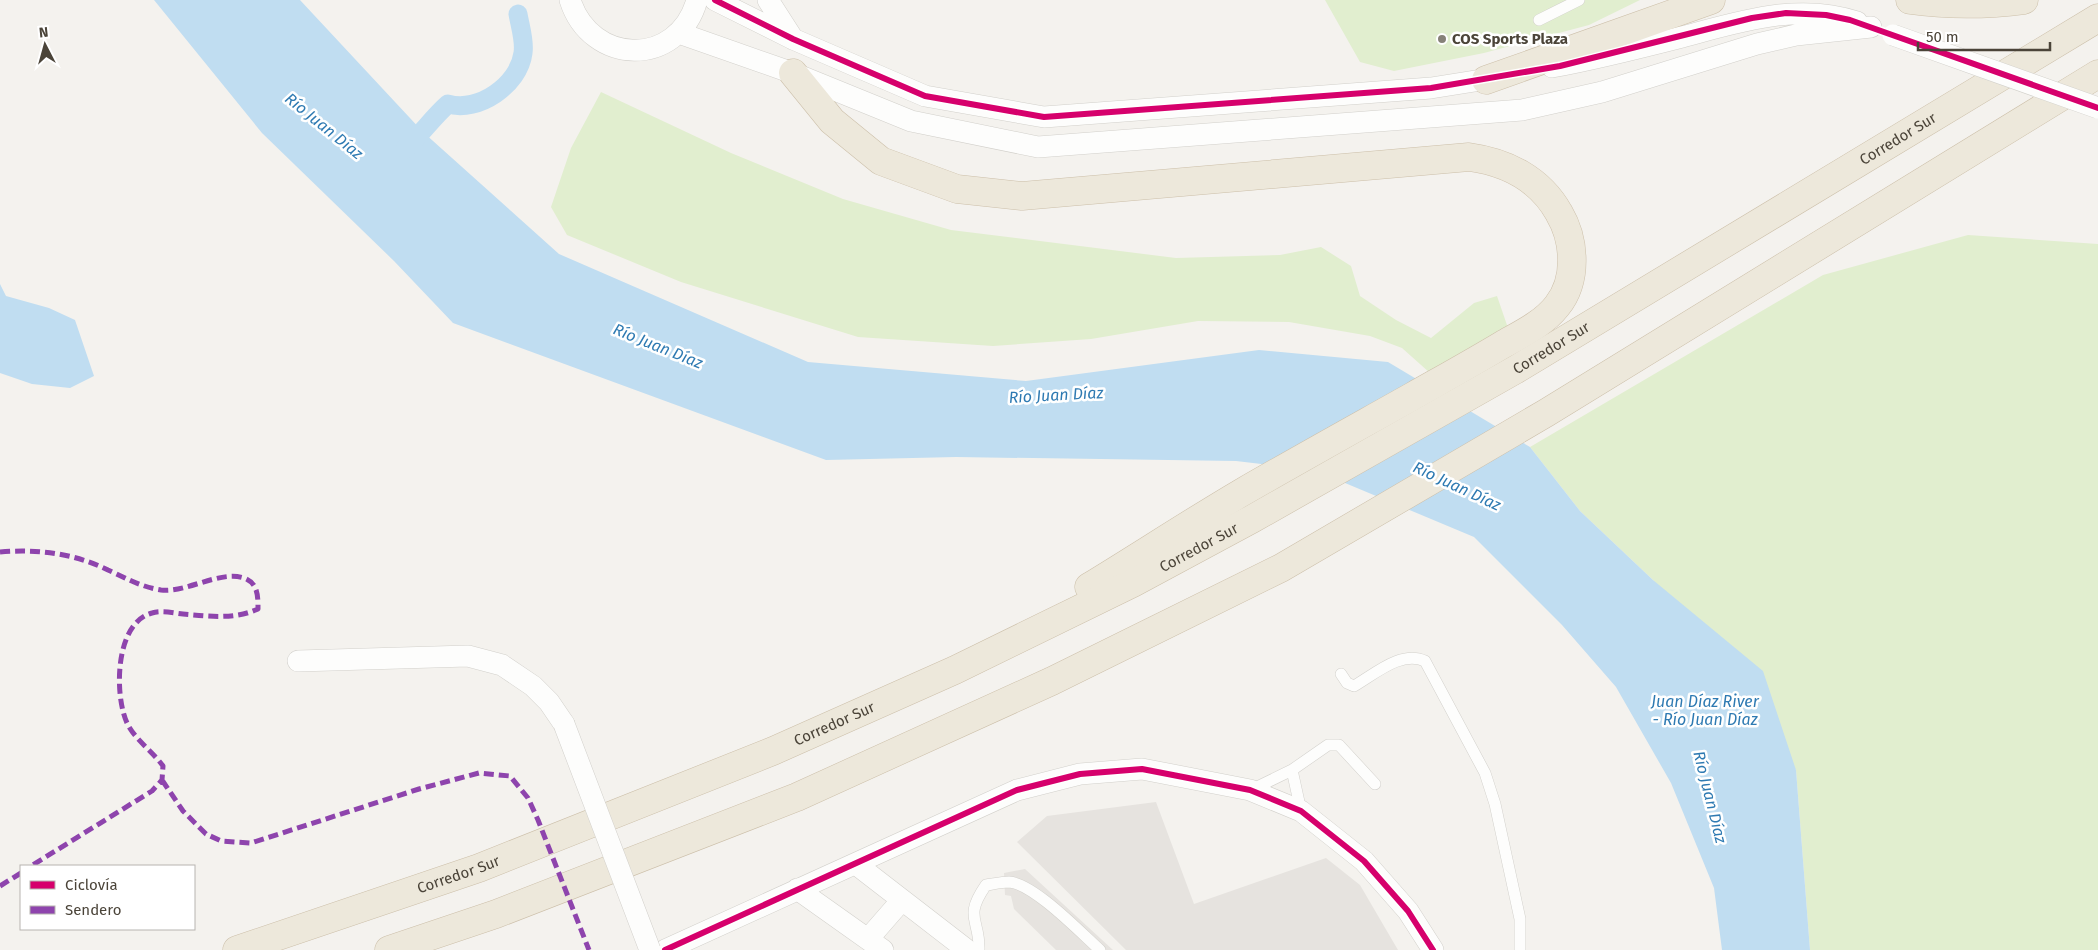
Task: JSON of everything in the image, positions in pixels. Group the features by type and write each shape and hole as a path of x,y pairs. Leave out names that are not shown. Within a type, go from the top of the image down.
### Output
{"highway":[{"path":"1486,80 1711,0"},
{"path":"1910,0 1936,4 1972,4 2024,0"},
{"name":"Corredor Sur","path":"237,950 479,868 774,751 955,670 1133,583 1252,519 1515,370 2098,18"},
{"path":"793,73 832,121 881,161 957,189 1022,196 1456,158 1485,159 1512,168 1538,186 1561,215 1571,248 1571,272 1564,294 1548,316 1489,353 1240,494 955,670"},
{"path":"389,950 496,914 797,797 1052,680 1281,568 1546,414 2098,74"},
{"path":"2019,121 2098,87"}],"street":[{"path":"565,1 582,26 603,44 629,51 656,47 679,33 693,14 697,0"},
{"path":"715,0 793,39 926,96 1044,117 1432,88 1560,66 1752,18 1786,13 1826,15 1871,27 2098,108"},
{"path":"768,0 793,39"},
{"path":"679,33 793,73 910,121 1038,147 1522,110 1602,92 1757,44 1814,32 1871,27"},
{"path":"298,661 468,656 502,665 533,686 549,702 564,724 650,950"},
{"path":"665,950 691,940 797,889 857,865 1017,790 1080,774 1142,769 1250,790 1301,812 1364,861 1408,911 1433,950"},
{"path":"857,865 967,950"},
{"path":"797,889 875,945 902,900"}],"lane":[{"path":"1539,20 1579,0"},
{"path":"1341,674 1347,683 1354,686 1404,657 1416,657 1425,661 1485,773 1495,804 1520,919 1520,950"},
{"path":"1250,790 1292,770 1328,745 1334,744 1339,745 1375,784"},
{"path":"1292,770 1301,812"},
{"path":"979,950 979,941 973,918 976,900 986,885 1010,882 1024,886 1036,894 1100,950"}],"green space":[{"name":"COS Sports Plaza","path":"1325,0 1640,0 1589,25 1484,53 1394,71 1360,62"},
{"path":"601,92 731,153 843,199 951,230 1176,258 1280,255 1321,247 1351,266 1360,296 1396,320 1431,338 1474,303 1497,296 1508,328 1430,373 1402,348 1370,336 1289,322 1198,321 1091,339 993,346 858,337 681,282 567,235 551,207 571,148"},
{"path":"1968,235 2098,244 2098,950 1810,950 1796,770 1653,580 1580,511 1530,447 1823,275"}],"shaded area":[{"path":"1156,802 1194,904 1326,858 1360,885 1398,950 1126,950 1017,842 1047,816"},
{"path":"1025,869 1113,950 1056,950 1014,909 1011,896 1005,895 1004,873"}],"water":[{"name":"Juan Díaz River - Río Juan Díaz","path":"154,0 300,0 423,132 559,254 808,362 1026,381 1259,350 1388,362 1530,447 1580,511 1653,580 1763,671 1796,770 1810,950 1722,950 1714,888 1671,783 1616,687 1562,625 1474,537 1314,470 1236,461 956,457 826,460 453,323 394,261 262,133"},
{"path":"0,284 6,296 49,308 75,320 94,376 70,388 32,384 0,373"}],"waterway":[{"path":"405,149 448,104 460,106 484,100 495,94 514,76 520,65 523,53 523,39 518,14"}],"marked path":[{"path":"0,552 28,551 68,556 95,564 140,584 161,590 171,590 214,579 235,576 249,580 255,587 258,599 258,609 240,615 211,616 160,612 152,613 139,620 130,631 124,646 120,663 120,698 123,713 131,730 163,766 162,780 152,791 33,865"},
{"path":"162,780 183,811 206,834 221,841 251,843 419,789 479,773 510,776 528,798 538,820 589,950"},
{"path":"0,886 20,874"}],"cycle path":[{"path":"715,0 793,39 925,96 1044,117 1431,88 1560,66 1752,18 1786,13 1826,15 1850,20 2098,108"},
{"path":"665,950 1017,790 1080,774 1142,769 1250,790 1301,811 1364,861 1408,911 1433,950"}],"place":[{"name":"COS Sports Plaza","path":"1442,39"}],"water label":[{"name":"Río Juan Díaz","path":"324,126"},
{"name":"Río Juan Díaz","path":"658,346"},
{"name":"Río Juan Díaz","path":"1056,395"},
{"name":"Río Juan Díaz","path":"1457,486"},
{"name":"Río Juan Díaz","path":"1710,797"}]}
